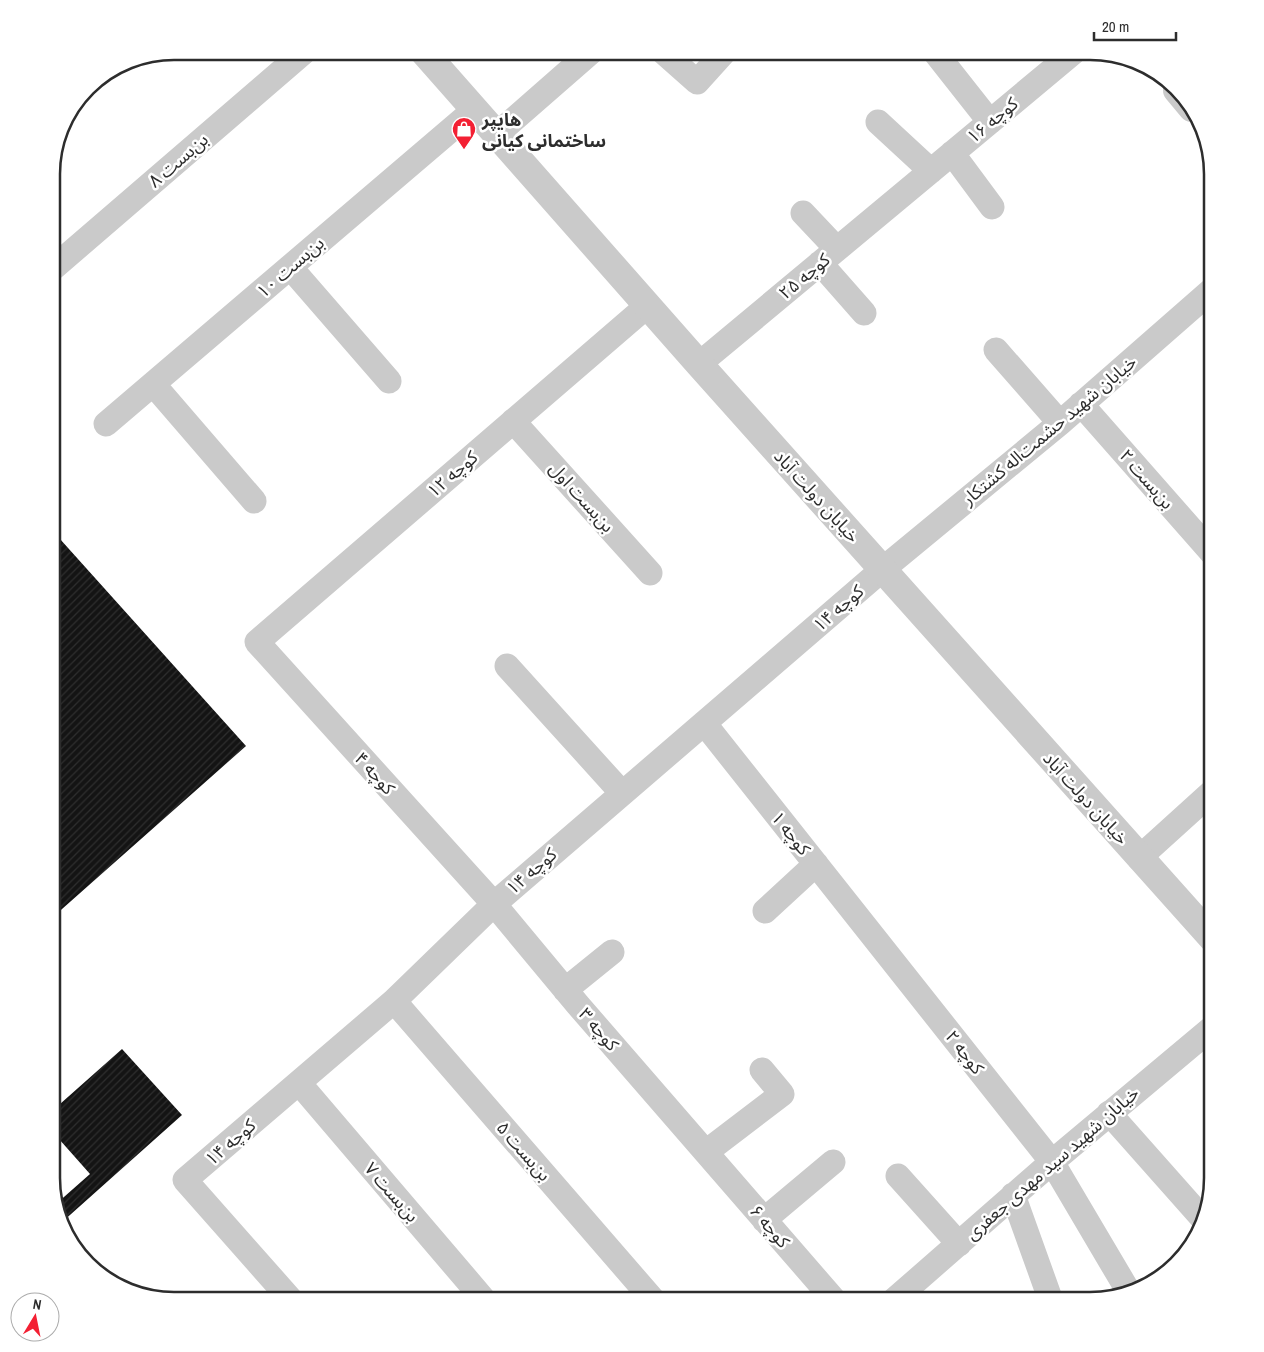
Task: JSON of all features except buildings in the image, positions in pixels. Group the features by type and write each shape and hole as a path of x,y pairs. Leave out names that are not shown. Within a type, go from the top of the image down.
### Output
{"street":[{"name":"بن‌بست ۸","path":"60,262 295,60"},
{"name":"خیابان دولت آباد","path":"431,60 647,306 1204,929"},
{"path":"496,135 582,60"},
{"path":"672,60 697,82 717,60"},
{"path":"940,60 990,122"},
{"name":"کوچه ۱۶","path":"910,189 1065,60"},
{"name":"بن‌بست ۱۰","path":"106,424 474,110"},
{"path":"878,122 931,171"},
{"path":"952,153 992,206"},
{"name":"کوچه ۲۵","path":"699,364 910,189"},
{"path":"803,213 864,313"},
{"path":"290,267 388,381"},
{"name":"خیابان شهید حشمت‌اله کشتکار","path":"883,569 1060,423 1204,297"},
{"name":"کوچه ۱۲","path":"257,642 647,306"},
{"path":"996,350 1060,423"},
{"path":"153,384 254,501"},
{"name":"بن‌بست ۲","path":"1081,404 1204,544"},
{"name":"بن‌بست اول","path":"514,421 650,573"},
{"name":"کوچه ۱۴","path":"284,1292 185,1180 394,1001 494,904 883,569"},
{"name":"کوچه ۴","path":"257,642 494,904"},
{"path":"507,666 622,794"},
{"name":"کوچه ۱","path":"704,723 878,942"},
{"path":"1139,858 1204,799"},
{"path":"765,911 816,864"},
{"name":"کوچه ۳","path":"494,904 565,990 706,1152"},
{"name":"کوچه ۲","path":"878,942 1052,1162"},
{"path":"565,990 612,952"},
{"name":"بن‌بست ۵","path":"394,1001 646,1292"},
{"name":"خیابان شهید سید مهدی جعفری","path":"903,1292 1013,1195 1204,1035"},
{"path":"706,1152 782,1094 762,1070"},
{"name":"بن‌بست ۷","path":"298,1083 477,1292"},
{"path":"1110,1113 1198,1213"},
{"name":"کوچه ۶","path":"706,1152 827,1292"},
{"path":"764,1220 833,1162"},
{"path":"1052,1162 1125,1286"},
{"path":"898,1176 959,1244"},
{"path":"1013,1195 1048,1292"}],"place":[{"name":"هایپر ساختمانی کیانی","path":"464,150"}]}
